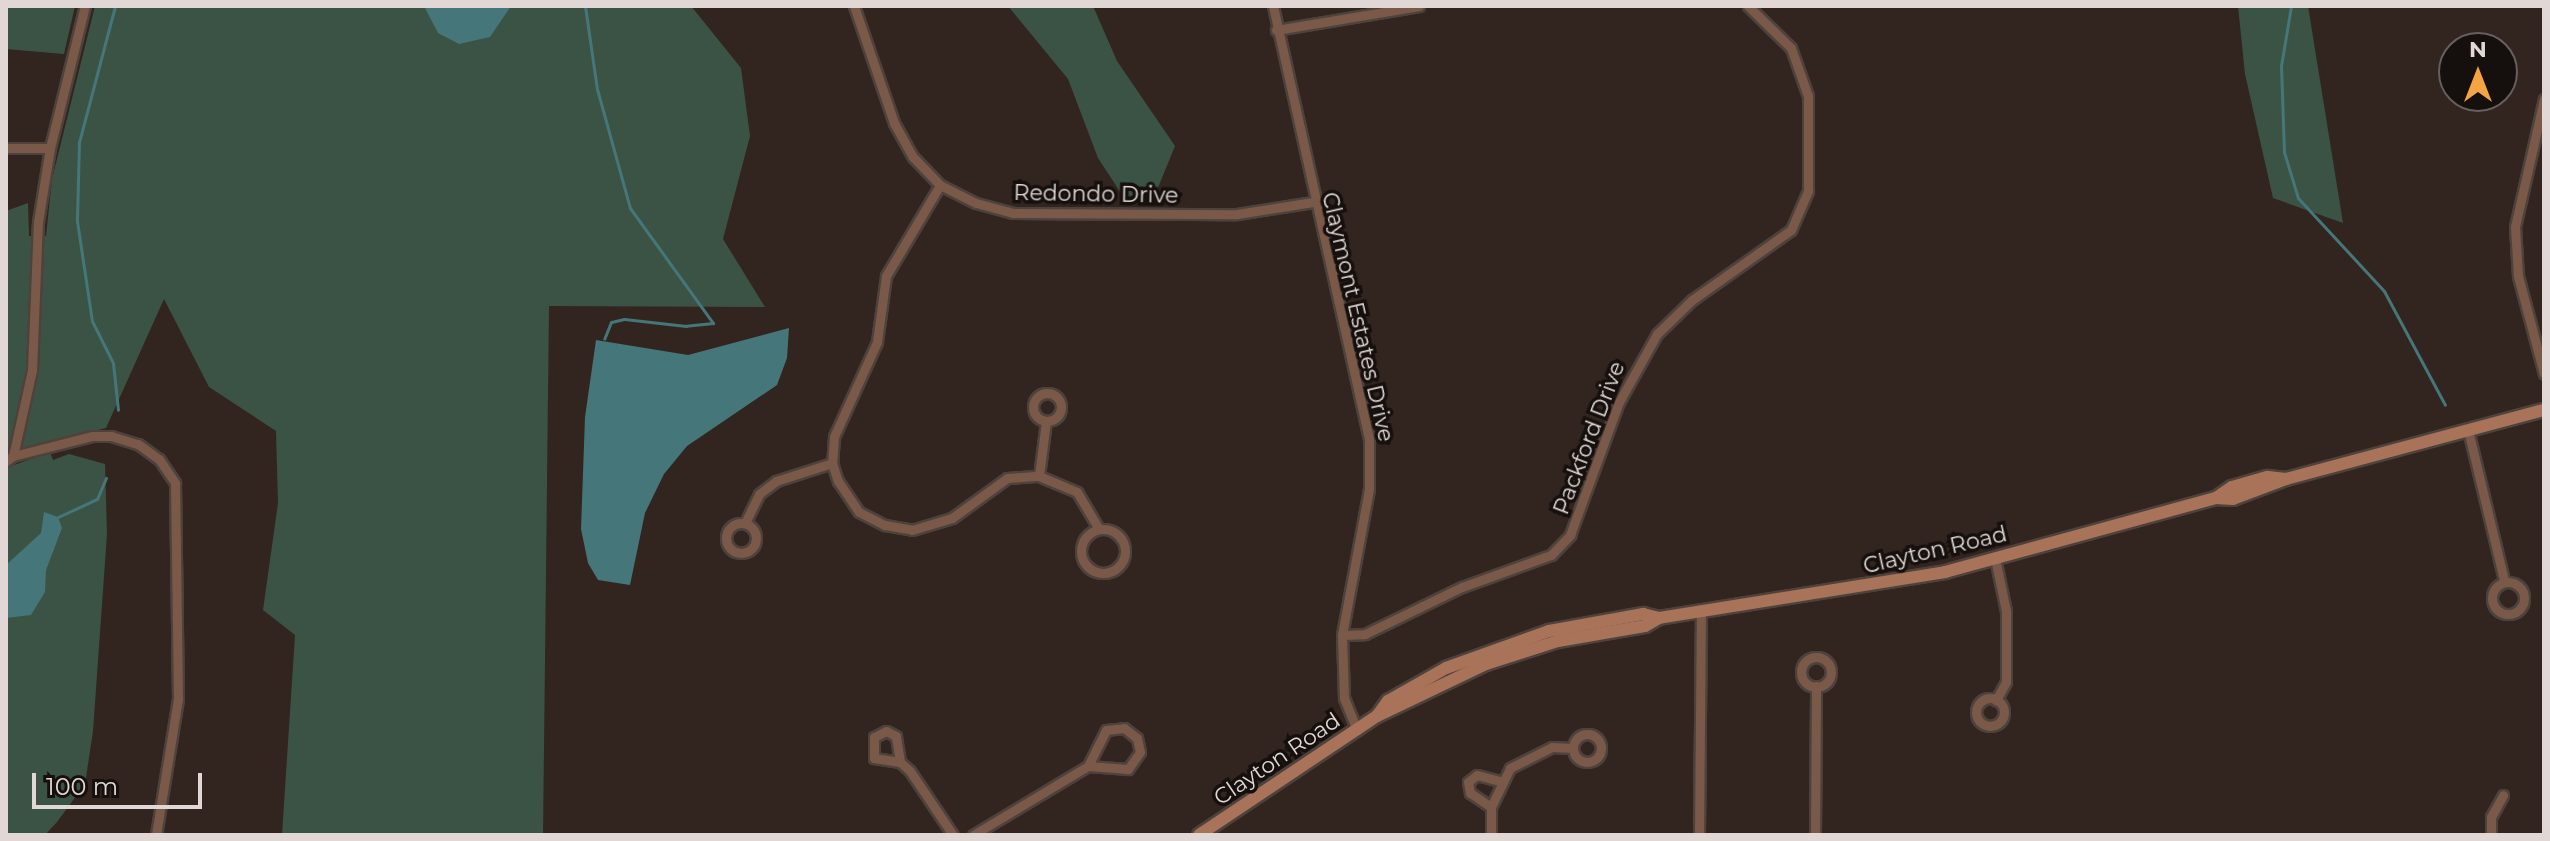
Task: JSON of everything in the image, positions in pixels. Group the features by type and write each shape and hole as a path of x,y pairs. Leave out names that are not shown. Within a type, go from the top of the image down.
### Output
{"main road":[{"name":"Clayton Road","path":"1199,835 1377,716 1506,657 1558,641 1645,626 1659,618 1878,586 2216,498 2233,499 2286,479 2544,410"}],"street":[{"path":"85,6 50,148 38,222 32,370 10,458 92,436 111,436 138,444 159,459 175,483 178,699 156,835"},
{"name":"Redondo Drive","path":"854,6 894,123 913,157 940,185 976,203 1013,213 1237,214 1313,202"},
{"name":"Claymont Estates Drive","path":"1273,6 1313,202 1365,415 1371,462 1342,635 1344,698 1357,730"},
{"path":"1276,30 1419,6"},
{"name":"Packford Drive","path":"1342,635 1365,634 1462,587 1551,555 1570,535 1619,402 1657,334 1692,300 1791,230 1808,191 1808,96 1791,48 1748,6"},
{"path":"2544,99 2515,227 2518,276 2544,374"},
{"path":"6,148 50,148"},
{"path":"940,185 892,259 882,294 877,342 839,422 832,463 859,512 885,525 912,530 952,518 1007,478 1039,476 1077,492 1099,529 1117,534 1125,547 1123,561 1111,571 1094,571 1082,558 1085,539 1099,529"},
{"path":"1039,476 1046,421"},
{"path":"2468,430 2504,580"},
{"path":"745,523 759,494 776,481 832,463"},
{"path":"1995,558 2006,611 2006,682 1996,700"},
{"path":"1699,835 1701,612"},
{"path":"1815,835 1816,686"},
{"path":"973,835 1088,766 1106,730 1124,728 1137,738 1138,758 1128,769 1088,766"},
{"path":"1491,835 1491,807 1500,781 1534,753 1563,745 1572,748"},
{"path":"900,762 953,835"},
{"path":"1491,807 1470,793 1468,782 1477,775 1500,781"},
{"path":"2491,835 2491,817 2503,795"}],"green space":[{"path":"6,6 75,6 64,54 6,49"},
{"path":"95,6 691,6 741,68 750,136 723,239 765,307 549,306 543,835 282,835 295,635 263,610 278,503 276,431 209,387 164,299 106,428 6,453 6,211 28,203 29,236 46,236 52,179"},
{"path":"1008,6 1093,6 1117,61 1175,146 1155,195 1123,196 1098,158 1068,79"},
{"path":"2238,6 2308,6 2343,223 2273,198 2245,74"},
{"path":"50,452 53,460 69,454 105,464 107,534 93,731 85,784 57,822 45,835 6,835 6,468"}],"water":[{"path":"424,6 511,6 490,37 459,44 438,33"},
{"path":"789,328 787,358 777,385 687,446 664,474 645,513 630,585 598,580 588,563 581,529 585,417 596,340 688,355"},
{"path":"44,512 58,517 62,528 46,570 45,592 31,615 6,618 6,565 41,533"}],"waterway":[{"path":"115,6 79,142 77,221 92,321 113,363 118,410"},
{"path":"585,6 597,89 630,208 713,323 686,326 624,319 611,322 604,339"},
{"path":"2291,6 2281,66 2284,152 2298,198 2384,291 2445,405"},
{"path":"58,517 97,499 106,478"}]}
